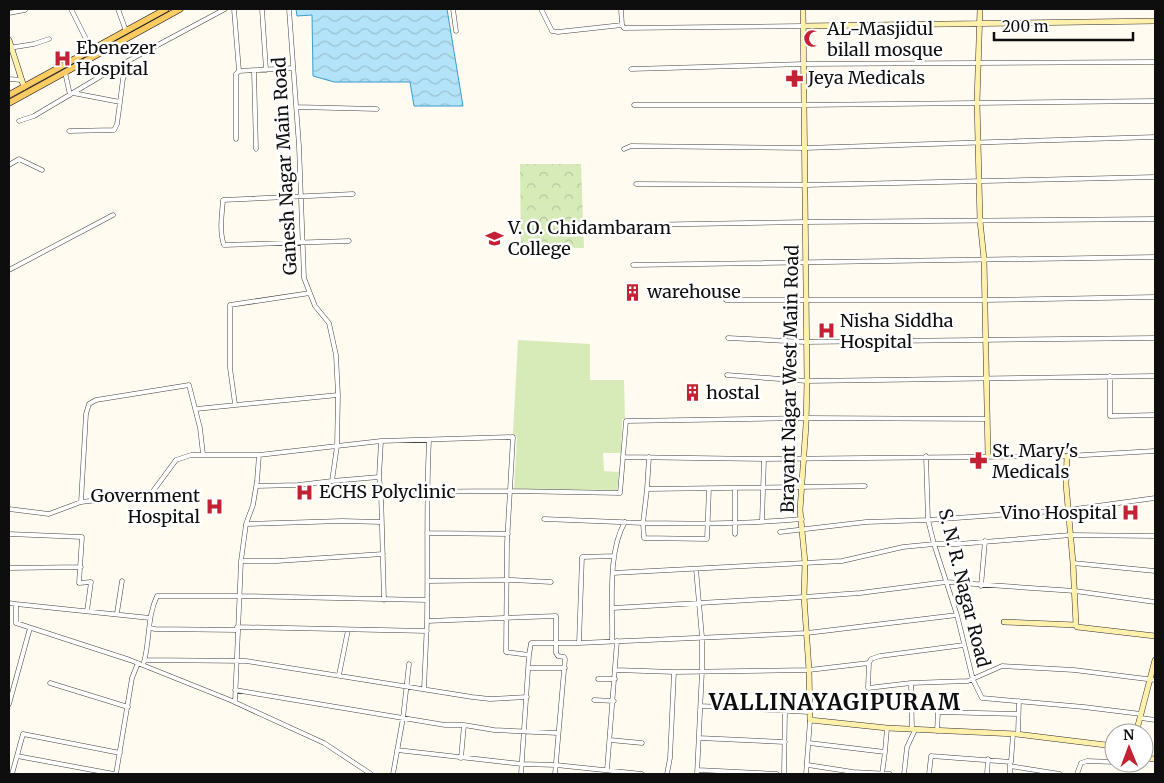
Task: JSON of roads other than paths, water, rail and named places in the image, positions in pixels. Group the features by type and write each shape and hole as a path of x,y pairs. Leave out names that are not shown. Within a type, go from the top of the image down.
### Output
{"main road":[{"path":"9,102 65,72 126,31 166,9"},
{"path":"9,95 23,84 93,53 180,9"}],"street":[{"path":"70,9 93,53"},
{"path":"118,9 126,31"},
{"path":"19,121 34,116 124,63 225,9"},
{"path":"234,9 239,71 236,74 236,139"},
{"path":"262,9 266,70"},
{"name":"Ganesh Nagar Main Road","path":"289,9 302,195 304,278 315,306 329,323 336,355 338,395 337,446 332,481"},
{"path":"453,9 456,31"},
{"path":"541,9 552,31 558,32 622,25 624,28 630,28 1155,21"},
{"path":"621,9 622,25"},
{"name":"Brayant Nagar West Main Road","path":"803,9 806,222 805,342 807,381 800,510 805,562 804,597 810,720"},
{"path":"980,9 977,102 980,221 984,259 984,339 987,377 988,456"},
{"path":"9,13 25,10"},
{"path":"10,48 49,39"},
{"path":"9,40 23,84"},
{"path":"631,69 804,64 1155,62"},
{"path":"69,131 114,130 120,102 124,63"},
{"path":"239,71 293,68"},
{"path":"254,71 256,150"},
{"path":"65,72 71,94"},
{"path":"9,79 23,84"},
{"path":"71,94 120,102"},
{"path":"634,105 1155,102"},
{"path":"296,107 377,109"},
{"path":"624,149 631,146 805,148 1155,137"},
{"path":"9,165 19,159 42,170"},
{"path":"636,184 805,185 1155,178"},
{"path":"349,241 224,245 222,240 223,200 353,194"},
{"path":"9,270 112,215"},
{"path":"635,225 1155,219"},
{"path":"633,266 1155,257"},
{"path":"235,404 230,368 230,305 310,293"},
{"path":"726,300 984,300 1155,297"},
{"path":"728,338 805,342 1155,338"},
{"path":"727,375 807,381 1155,376"},
{"path":"1110,376 1110,416 1155,416"},
{"path":"81,502 86,414 89,404 96,400 189,385 200,428 203,454"},
{"path":"196,409 338,395"},
{"path":"381,492 511,491 620,494 626,421 806,418 987,419"},
{"path":"9,509 49,514 81,502 150,494 176,460 190,455 258,454 381,441 513,437 508,534 506,652 529,654"},
{"path":"381,441 380,477 384,600"},
{"path":"424,689 428,581 426,491 429,441"},
{"path":"623,457 764,459 1067,456 1155,451"},
{"path":"235,702 241,561 246,524 253,505 258,454"},
{"name":"S. N. R. Nagar Road","path":"926,456 928,520 957,615 973,680 982,698 1018,701"},
{"path":"1067,456 1066,484 1076,625"},
{"path":"649,457 643,522 644,538 707,539 709,488"},
{"path":"762,522 764,459"},
{"path":"256,486 298,485 380,477"},
{"path":"647,489 865,486"},
{"path":"734,488 736,534"},
{"path":"780,532 866,522 928,520 1068,510 1155,498"},
{"path":"544,519 708,524 802,519"},
{"path":"246,524 342,521 381,522"},
{"path":"607,770 616,670 613,608 614,556 620,530 625,522"},
{"path":"9,534 82,537 79,583 91,582 87,611"},
{"path":"428,534 508,534"},
{"path":"613,573 842,561 902,547 934,544 1071,535 1155,536"},
{"path":"981,586 985,541"},
{"path":"241,561 277,561 383,554"},
{"path":"579,643 582,557 614,556"},
{"path":"1073,563 1155,572"},
{"path":"9,568 81,567"},
{"path":"696,569 702,637 698,772 777,774"},
{"path":"428,581 507,580 551,582"},
{"path":"117,614 122,581"},
{"path":"613,608 860,593 946,582 981,586 1075,591 1155,602"},
{"path":"17,756 115,774 132,678 145,660 150,618 157,596 427,600"},
{"path":"9,603 150,618"},
{"path":"16,604 16,623"},
{"path":"521,774 531,643 579,643 807,633 957,615"},
{"path":"427,620 556,616 557,655 565,658 565,668 555,774"},
{"path":"9,622 141,664 235,702 324,743 372,774"},
{"path":"1004,622 1076,625 1077,627 1155,636"},
{"path":"9,704 30,628"},
{"path":"150,628 427,631"},
{"path":"339,675 348,630"},
{"path":"616,670 674,672 809,670 868,663 871,659 880,656 964,645"},
{"path":"145,660 236,660 490,698 527,697"},
{"path":"1139,723 1153,680 1155,660"},
{"path":"868,663 868,688 912,683 973,680 1002,666 1074,670 1153,680"},
{"path":"394,774 403,718 408,664"},
{"path":"528,668 565,668"},
{"path":"666,774 670,758 674,672"},
{"path":"598,679 615,679"},
{"path":"904,774 907,747 913,729 912,683"},
{"path":"50,684 128,708"},
{"path":"235,690 445,725 494,730 558,733"},
{"path":"594,700 614,702"},
{"path":"1010,774 1016,734 1018,701 1141,716 1155,720"},
{"path":"701,706 809,712"},
{"path":"784,774 785,711"},
{"path":"937,731 938,712 1018,714"},
{"path":"806,774 810,720 886,728 1016,734 1104,745"},
{"path":"461,758 464,726"},
{"path":"882,774 886,728"},
{"path":"12,774 23,734 120,753"},
{"path":"699,738 785,742"},
{"path":"610,740 642,743"},
{"path":"809,743 884,752"},
{"path":"398,750 461,758 642,774"},
{"path":"929,774 931,756 988,759 1060,774"},
{"path":"987,774 988,759"},
{"path":"1077,774 1082,763 1087,761 1104,762"},
{"path":"808,765 890,774"}],"water":[{"path":"296,9 447,9 463,106 414,106 410,82 334,82 313,76 312,15 297,16"}],"place":[{"name":"AL-Masjidul bilall mosque","path":"813,39"},
{"name":"Ebenezer Hospital","path":"62,58"},
{"name":"Jeya Medicals","path":"794,78"},
{"name":"V. O. Chidambaram College","path":"494,238"},
{"name":"warehouse","path":"633,292"},
{"name":"Nisha Siddha Hospital","path":"826,331"},
{"name":"hostal","path":"692,393"},
{"name":"St. Mary's Medicals","path":"978,461"},
{"name":"ECHS Polyclinic","path":"305,492"},
{"name":"Government Hospital","path":"214,506"},
{"name":"Vino Hospital","path":"1131,513"}],"district":[{"name":"VALLINAYAGIPURAM","path":"835,702"}]}
